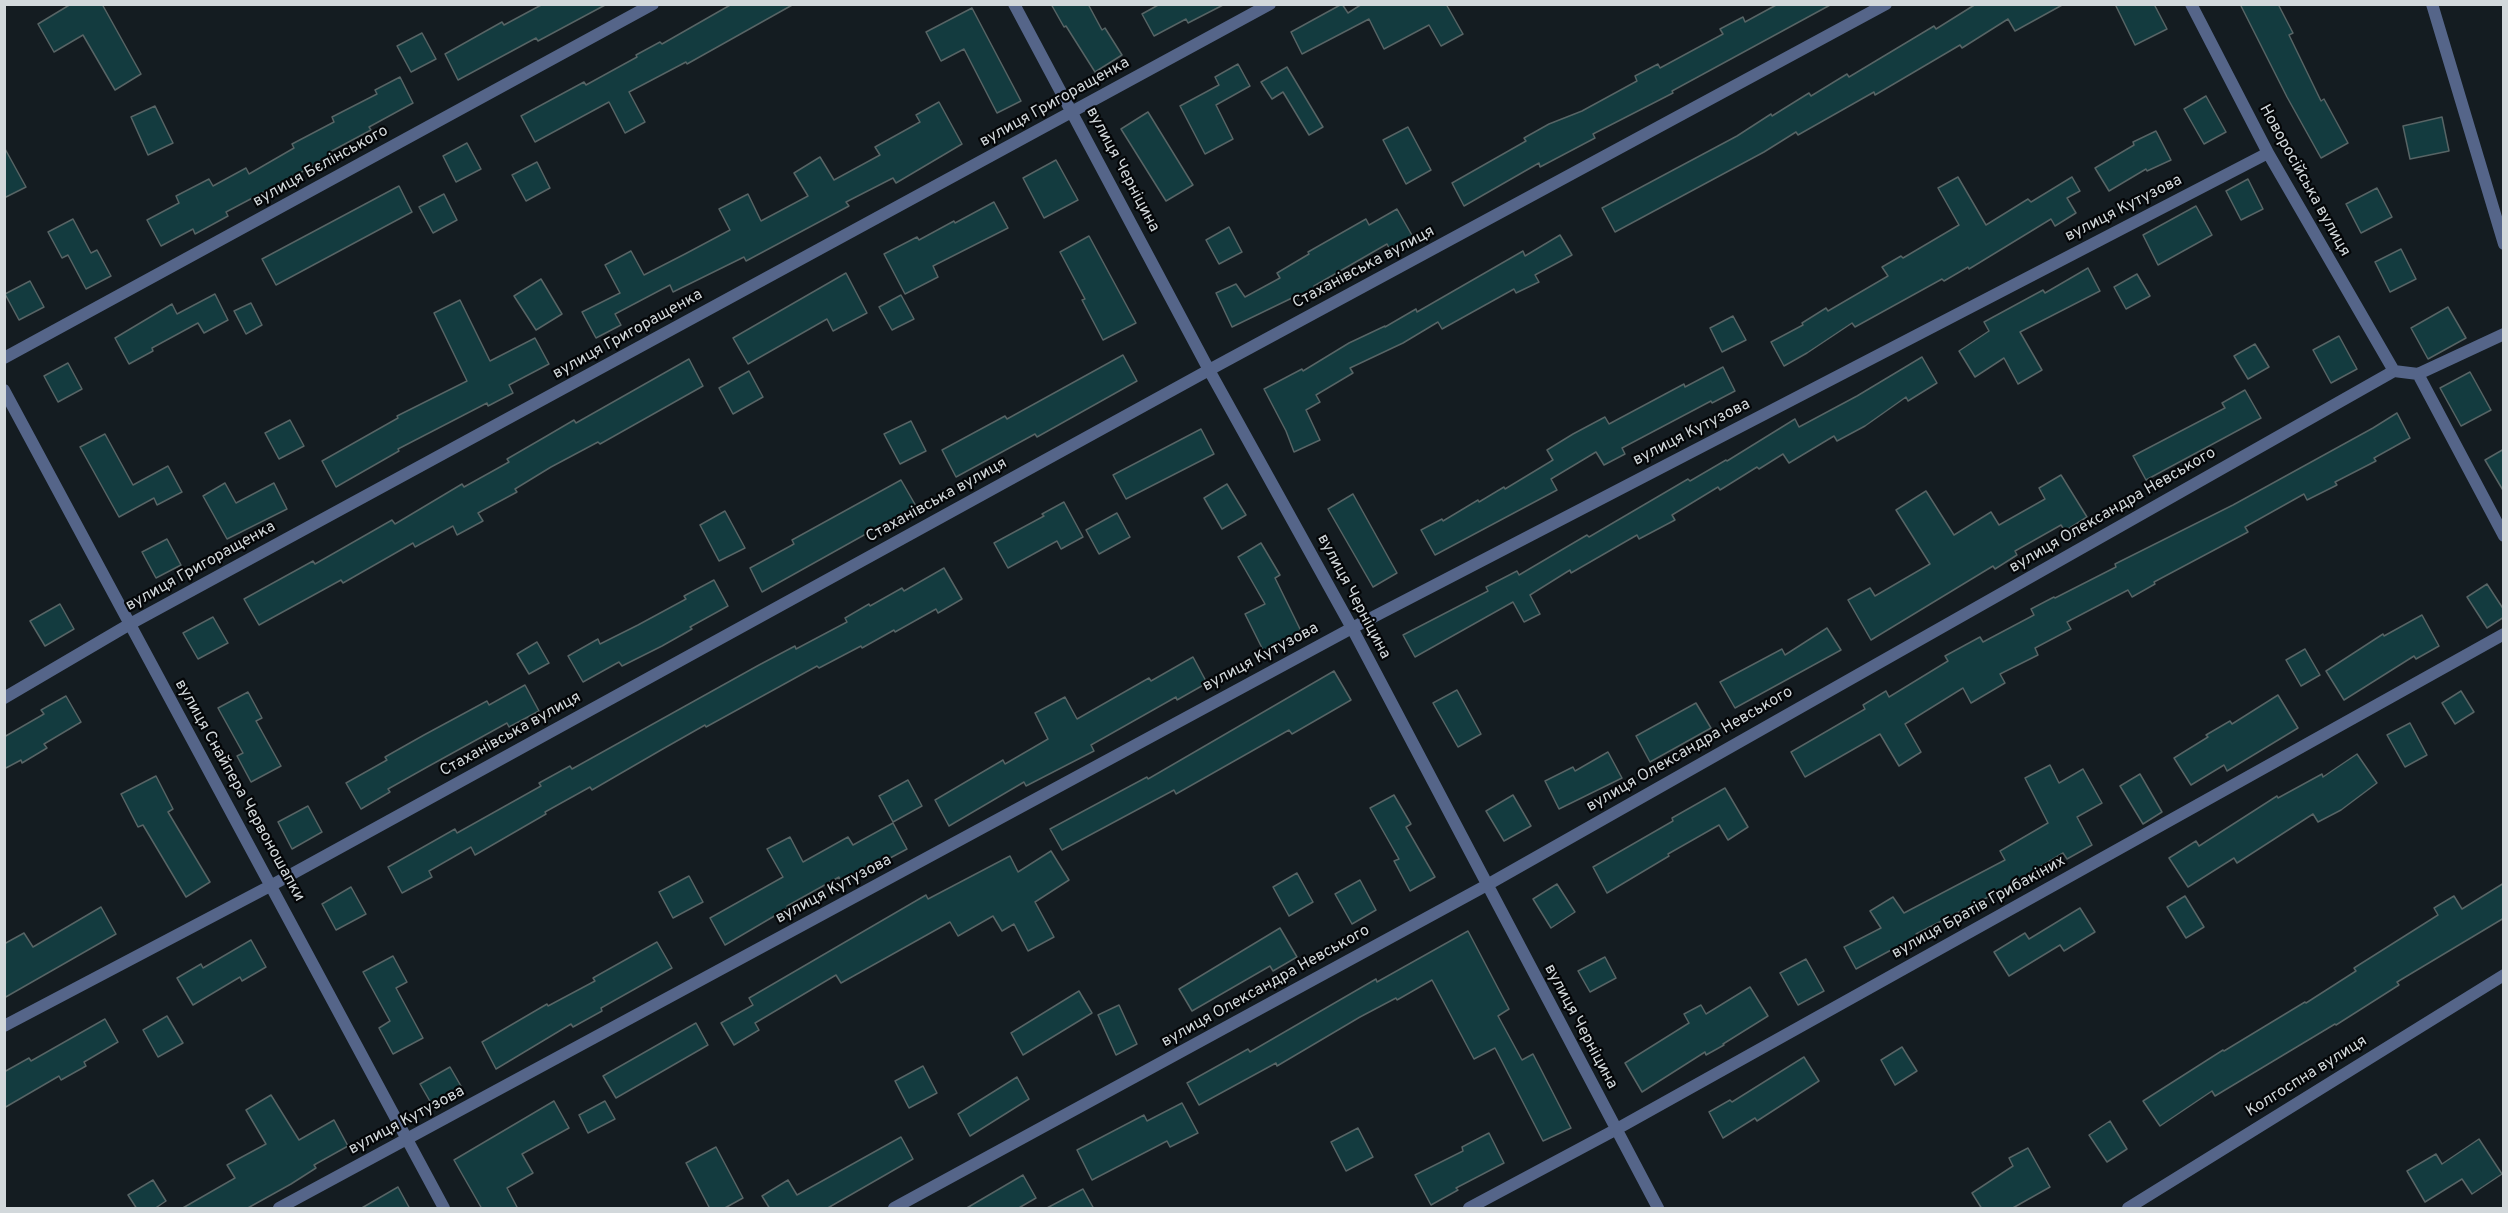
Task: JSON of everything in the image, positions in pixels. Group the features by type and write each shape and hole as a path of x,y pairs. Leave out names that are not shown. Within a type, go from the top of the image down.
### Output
{"street":[{"name":"вулиця Бєлінського","path":"4,358 653,4"},
{"name":"вулиця Черніцина","path":"1014,4 1209,370 1352,628 1658,1209"},
{"name":"вулиця Григоращенка","path":"4,698 130,624 1269,4"},
{"name":"Стаханівська вулиця","path":"4,1026 272,885 1209,370 1886,4"},
{"name":"Новоросійська вулиця","path":"2191,4 2268,153 2394,371"},
{"path":"2432,4 2504,244"},
{"name":"вулиця Кутузова","path":"279,1209 1352,628 2268,153"},
{"path":"2394,371 2418,374 2504,334"},
{"name":"вулиця Олександра Невського","path":"894,1209 1487,885 2394,371"},
{"path":"2418,374 2504,536"},
{"name":"вулиця Снайпера Червоношапки","path":"4,390 272,885 444,1209"},
{"name":"вулиця Братів Грибакіних","path":"1469,1209 1615,1130 2504,634"},
{"name":"Колгоспна вулиця","path":"2127,1209 2504,975"}],"building":[{"path":"71,4 102,4 141,74 115,90 83,35 54,52 38,24"},
{"path":"543,4 607,4 538,41 536,38 458,80 445,54 502,22 504,25"},
{"path":"732,4 794,4 687,64 686,62 629,92 645,122 625,133 609,102 535,142 521,116 584,82 586,85 637,57 636,55 660,42 662,44"},
{"path":"1051,4 1088,4 1102,30 1105,28 1122,55 1095,72"},
{"path":"1160,4 1225,4 1188,23 1186,19 1154,36 1142,14"},
{"path":"1342,4 1348,13 1362,4 1446,4 1463,34 1441,46 1429,25 1384,49 1369,19 1302,54 1291,32"},
{"path":"1778,4 1832,4 1672,91 1673,93 1593,134 1595,138 1540,167 1539,163 1464,206 1452,183 1526,141 1524,138 1549,124 1582,111 1637,81 1635,76 1658,64 1660,68 1723,34 1720,29 1743,17 1745,22"},
{"path":"1976,4 2064,4 2015,31 2008,19 1962,48 1960,45 1875,95 1874,92 1798,135 1796,132 1764,152 1615,232 1602,208 1737,136 1809,93 1811,96 1847,74 1849,77 1934,26 1936,29"},
{"path":"2115,4 2154,4 2167,29 2135,45"},
{"path":"2240,4 2278,4 2293,33 2289,35 2321,101 2324,99 2348,143 2321,158"},
{"path":"972,8 1021,101 997,113 964,49 941,61 926,32"},
{"path":"422,33 436,59 411,72 397,46"},
{"path":"1238,64 1250,86 1216,105 1233,139 1205,154 1180,106 1219,85 1215,77"},
{"path":"1287,67 1323,127 1309,135 1283,92 1272,99 1261,82"},
{"path":"400,77 413,103 369,127 371,130 328,153 330,157 226,212 228,216 195,234 193,229 161,246 147,220 179,203 176,196 209,179 213,186 246,168 249,174 294,148 292,144 334,122 332,117 377,94 375,90"},
{"path":"2206,96 2226,132 2204,144 2184,109"},
{"path":"939,102 962,144 896,183 893,178 846,202 849,206 746,261 744,257 673,292 670,285 615,314 621,325 596,338 582,312 620,293 605,265 631,251 644,275 730,230 719,209 748,194 761,221 808,196 794,173 820,157 834,180 880,155 875,147 920,122 916,115"},
{"path":"155,106 173,143 148,155 131,117"},
{"path":"1148,112 1193,185 1166,201 1121,129"},
{"path":"2442,117 2449,151 2410,159 2403,126"},
{"path":"1408,127 1431,170 1406,184 1383,140"},
{"path":"2156,131 2171,160 2147,171 2146,169 2109,191 2095,168 2134,145 2133,142"},
{"path":"467,143 481,169 456,182 443,156"},
{"path":"4,147 26,187 4,198"},
{"path":"1056,160 1078,200 1044,218 1023,178"},
{"path":"537,162 550,188 526,201 512,175"},
{"path":"1958,177 1986,225 2028,199 2031,202 2072,177 2080,191 2067,198 2076,213 2055,226 2051,219 1969,269 1968,267 1944,281 1942,279 1855,327 1852,323 1784,366 1771,342 1803,325 1802,323 1826,308 1828,311 1888,276 1882,267 1901,256 1903,258 1959,225 1938,188"},
{"path":"2248,179 2263,209 2241,220 2226,191"},
{"path":"399,186 412,212 276,285 262,259"},
{"path":"2377,188 2392,217 2361,233 2346,204"},
{"path":"444,194 457,220 433,233 419,207"},
{"path":"994,202 1008,228 933,266 938,277 905,294 884,254 917,237 919,240 954,221 955,223"},
{"path":"2196,206 2212,235 2158,265 2143,235"},
{"path":"1397,209 1413,237 1390,250 1387,244 1314,286 1315,288 1293,301 1292,298 1232,327 1216,293 1236,284 1245,297 1280,278 1277,273 1309,254 1308,252 1366,219 1369,225"},
{"path":"73,219 91,253 97,250 111,276 86,289 68,255 62,258 48,232"},
{"path":"1229,227 1242,252 1219,264 1206,240"},
{"path":"1560,235 1572,255 1535,275 1539,282 1516,293 1514,289 1442,329 1438,322 1403,343 1350,368 1353,373 1316,395 1320,402 1306,410 1320,440 1294,452 1286,431 1264,389 1302,369 1303,371 1349,343 1385,327 1416,309 1417,312 1523,251 1525,256"},
{"path":"1089,236 1136,323 1103,340 1082,300 1085,299 1060,252"},
{"path":"2401,249 2416,279 2390,292 2375,262"},
{"path":"2088,268 2100,291 2020,332 2042,370 2018,384 2004,358 1975,377 1959,351 1989,331 1984,322 2043,290 2045,293"},
{"path":"846,273 867,313 833,331 827,319 748,364 733,338"},
{"path":"2137,274 2150,296 2126,309 2114,287"},
{"path":"541,279 562,314 536,330 514,296"},
{"path":"30,281 44,307 19,320 5,294"},
{"path":"215,294 228,320 204,333 198,323 152,348 153,351 129,364 115,338 172,304 177,314"},
{"path":"901,295 914,319 892,330 879,307"},
{"path":"460,300 490,361 535,338 549,364 509,385 513,393 488,406 487,403 398,449 399,451 336,487 322,461 398,418 397,416 467,381 434,313"},
{"path":"251,303 262,325 246,334 234,311"},
{"path":"2448,307 2466,338 2428,359 2411,328"},
{"path":"1733,316 1746,340 1722,352 1710,328"},
{"path":"2339,336 2357,369 2331,383 2313,350"},
{"path":"2255,344 2269,367 2248,379 2234,356"},
{"path":"1123,355 1137,381 1037,437 1035,434 956,477 942,450 1005,416 1007,419"},
{"path":"1922,357 1937,383 1908,401 1906,397 1865,426 1837,441 1834,436 1789,463 1783,454 1759,469 1757,467 1720,490 1718,487 1672,515 1675,520 1639,539 1637,535 1571,573 1570,570 1530,595 1540,614 1524,622 1513,602 1415,657 1403,635 1488,591 1486,587 1517,571 1519,575 1688,479 1690,481 1727,461 1795,419 1799,427"},
{"path":"689,359 703,386 600,444 598,442 551,467 515,489 517,492 478,513 483,521 457,535 453,526 415,547 413,543 343,583 341,580 259,625 244,599 313,561 315,564 392,520 395,524 462,484 464,487 509,462 507,459 574,420 576,423"},
{"path":"68,363 82,389 58,402 44,376"},
{"path":"1723,367 1735,391 1712,403 1711,401 1622,448 1625,454 1604,465 1596,452 1551,479 1557,490 1435,555 1421,530 1442,519 1443,521 1504,487 1505,489 1553,460 1547,450 1573,434 1605,417 1609,424 1684,384 1685,387"},
{"path":"749,371 763,397 733,414 719,388"},
{"path":"2470,372 2491,410 2461,426 2440,388"},
{"path":"2245,390 2261,418 2146,480 2133,456 2225,408 2222,403"},
{"path":"2397,413 2410,438 2374,458 2376,461 2335,482 2337,485 2307,500 2304,494 2245,527 2248,532 2154,582 2155,584 2132,597 2128,590 2067,622 2071,629 2035,648 2038,655 2000,674 2005,683 1971,703 1963,688 1905,724 1921,752 1899,766 1880,734 1805,777 1791,752 1865,709 1863,705 1886,691 1889,697 1948,661 1945,656 1980,637 1983,642 2034,615 2031,609 2233,505"},
{"path":"290,420 304,446 279,459 265,433"},
{"path":"911,421 926,451 900,464 884,434"},
{"path":"1201,429 1214,454 1126,499 1113,475"},
{"path":"105,434 133,485 168,466 182,492 157,505 154,498 119,517 80,447"},
{"path":"2504,449 2504,492 2485,460"},
{"path":"2061,475 2087,517 2065,531 2061,525 2015,551 2017,555 1995,569 1993,566 1871,640 1848,600 1870,588 1875,596 1930,564 1896,510 1926,491 1954,535 1991,512 1999,525 2045,499 2039,488"},
{"path":"901,480 916,506 762,592 750,568 794,544 792,540"},
{"path":"225,483 236,503 274,483 287,509 227,539 203,496"},
{"path":"1227,484 1246,515 1222,529 1204,498"},
{"path":"1353,494 1397,573 1373,587 1328,509"},
{"path":"1064,502 1083,537 1061,549 1057,541 1008,568 994,543 1044,516 1042,514"},
{"path":"725,511 745,548 719,561 700,525"},
{"path":"1117,513 1130,537 1099,554 1086,530"},
{"path":"167,539 181,565 156,578 142,552"},
{"path":"1261,543 1280,575 1275,578 1302,633 1264,652 1245,614 1265,604 1238,557"},
{"path":"944,568 962,599 938,613 936,609 895,632 894,630 819,668 817,666 706,727 705,725 592,790 590,787 475,855 471,847 429,871 432,877 402,893 388,867 455,829 457,833 541,786 539,783 570,766 572,769 759,665 795,646 796,649 847,622 845,618 869,604 870,606 902,588 904,591"},
{"path":"714,580 728,606 662,646 622,666 619,662 583,682 568,656 598,639 600,644 638,625 686,599 684,596"},
{"path":"2487,584 2504,610 2504,617 2487,628 2467,597"},
{"path":"60,604 74,629 45,646 30,621"},
{"path":"2422,615 2439,646 2416,659 2414,656 2344,700 2326,671 2383,634 2384,636"},
{"path":"213,617 228,643 198,659 183,633"},
{"path":"1827,628 1841,650 1735,708 1720,682 1782,649 1785,655"},
{"path":"537,642 549,663 529,674 517,654"},
{"path":"2305,649 2320,675 2301,686 2286,660"},
{"path":"1193,657 1207,683 1177,700 1176,697 1091,745 1094,751 1026,786 1024,782 949,826 935,800 1003,760 1005,764 1048,739 1035,713 1065,697 1077,719 1149,678 1151,681"},
{"path":"1334,671 1351,700 1292,734 1289,730 1176,794 1174,790 1062,850 1050,829 1147,777 1148,779"},
{"path":"525,685 539,711 509,727 507,723 388,789 390,792 361,809 346,783 387,760 385,757 424,735 487,701 489,705"},
{"path":"1457,690 1481,734 1458,747 1433,703"},
{"path":"2461,691 2474,712 2455,724 2442,703"},
{"path":"248,692 262,718 256,721 281,766 251,782 237,756 243,753 218,708"},
{"path":"2278,695 2298,728 2227,771 2224,765 2191,785 2174,758 2208,737 2206,735 2230,721 2232,724"},
{"path":"66,696 81,722 44,744 47,748 22,763 21,760 4,769 4,737 44,714 41,710"},
{"path":"1696,703 1711,728 1650,762 1636,736"},
{"path":"2410,723 2427,755 2405,767 2387,735"},
{"path":"1608,752 1622,778 1559,809 1545,781 1573,767 1575,771"},
{"path":"2357,754 2377,783 2341,810 2318,822 2313,814 2237,863 2234,858 2188,887 2169,858 2196,841 2199,846 2277,796 2278,798 2322,774 2323,777"},
{"path":"2050,765 2059,783 2083,769 2102,803 2077,817 2092,845 2067,859 2063,853 2004,889 1916,934 1918,937 1895,951 1893,949 1856,969 1844,947 1881,928 1870,911 1893,897 1904,913 2005,860 2000,851 2048,823 2025,778"},
{"path":"2140,774 2162,812 2143,824 2120,786"},
{"path":"156,776 173,809 168,812 210,882 186,897 143,825 138,827 121,794"},
{"path":"908,780 922,806 893,822 879,796"},
{"path":"1725,788 1748,827 1728,840 1719,825 1607,893 1593,867"},
{"path":"1394,795 1411,824 1406,827 1435,877 1410,891 1394,861 1399,859 1370,808"},
{"path":"1513,795 1531,826 1504,841 1486,811"},
{"path":"308,806 322,832 292,849 278,822"},
{"path":"893,823 907,849 877,865 875,862 841,881 839,877 725,945 710,918 783,877 767,849 790,837 803,862 848,837 853,845"},
{"path":"1051,851 1069,880 1035,902 1054,937 1028,951 1014,924 1002,931 993,916 958,936 950,922 841,983 836,975 755,1023 759,1030 734,1045 721,1023 753,1005 749,998 926,895 928,899 1010,856 1018,872"},
{"path":"1297,873 1313,902 1289,916 1273,887"},
{"path":"689,876 703,902 673,918 659,892"},
{"path":"1360,880 1376,910 1352,924 1335,894"},
{"path":"2504,883 2504,918 2397,982 2399,985 2336,1025 2215,1096 2212,1091 2160,1126 2143,1101 2223,1050 2306,1003 2356,971 2354,968 2438,915 2434,908 2454,896 2462,909"},
{"path":"1557,884 1575,912 1551,928 1533,899"},
{"path":"351,887 366,914 336,930 322,904"},
{"path":"2185,896 2204,927 2186,938 2167,907"},
{"path":"101,907 116,934 4,998 4,944 24,933 33,947"},
{"path":"2080,908 2095,932 2064,951 2060,945 2009,976 1994,952 2025,933 2029,939"},
{"path":"1280,928 1297,957 1273,971 1270,966 1192,1011 1179,989"},
{"path":"1468,931 1509,1009 1498,1016 1522,1060 1533,1054 1571,1128 1543,1141 1495,1048 1474,1059 1432,980 1360,1017 1277,1066 1276,1063 1199,1105 1187,1083 1248,1049 1250,1052 1376,979 1377,982"},
{"path":"251,940 266,967 242,981 240,977 193,1005 177,978 201,964 203,968"},
{"path":"657,942 672,968 601,1008 602,1011 573,1027 571,1024 496,1069 482,1042 547,1004 548,1006 595,981 593,978"},
{"path":"393,956 407,982 396,988 423,1038 393,1054 379,1028 390,1021 363,972"},
{"path":"1605,957 1616,978 1590,992 1578,971"},
{"path":"1806,959 1824,991 1798,1005 1780,973"},
{"path":"1750,987 1768,1016 1724,1045 1706,1055 1705,1052 1642,1092 1625,1063 1689,1023 1684,1014 1701,1005 1706,1014"},
{"path":"1079,991 1092,1013 1023,1055 1011,1033"},
{"path":"1119,1005 1137,1044 1116,1055 1098,1015"},
{"path":"167,1016 183,1043 158,1057 143,1030"},
{"path":"105,1019 118,1042 84,1062 86,1066 61,1080 59,1076 4,1108 4,1072 29,1058 31,1061"},
{"path":"696,1023 708,1045 616,1098 603,1076"},
{"path":"1902,1047 1917,1071 1895,1085 1881,1060"},
{"path":"1804,1057 1819,1081 1757,1121 1755,1118 1723,1138 1709,1112 1730,1100 1732,1102"},
{"path":"923,1066 937,1093 909,1108 895,1081"},
{"path":"450,1067 465,1093 435,1110 420,1084"},
{"path":"1017,1077 1029,1099 970,1136 958,1114"},
{"path":"271,1095 299,1140 334,1120 348,1146 314,1165 316,1168 291,1184 246,1209 181,1209 235,1178 227,1165 266,1144 246,1110"},
{"path":"554,1101 569,1128 522,1154 533,1173 507,1188 518,1209 482,1209 454,1160"},
{"path":"605,1101 615,1119 588,1133 579,1115"},
{"path":"1182,1103 1198,1133 1170,1147 1167,1141 1092,1180 1077,1150 1144,1115 1147,1121"},
{"path":"2110,1121 2127,1149 2107,1162 2089,1135"},
{"path":"1358,1128 1373,1157 1346,1171 1331,1142"},
{"path":"1489,1133 1504,1163 1456,1188 1458,1190 1431,1205 1415,1175 1463,1151 1462,1147"},
{"path":"901,1137 913,1159 826,1209 770,1209 762,1196 788,1180 797,1195"},
{"path":"2479,1139 2502,1174 2472,1194 2462,1179 2425,1202 2407,1171 2436,1154 2442,1164"},
{"path":"716,1147 743,1198 723,1209 710,1209 686,1163"},
{"path":"2028,1148 2050,1187 2011,1209 1982,1209 1972,1193 2013,1166 2009,1158"},
{"path":"1023,1175 1036,1198 1017,1209 965,1209"},
{"path":"153,1180 166,1201 154,1209 137,1209 128,1195"},
{"path":"398,1187 410,1209 360,1209"},
{"path":"1083,1189 1094,1209 1045,1209"}]}
